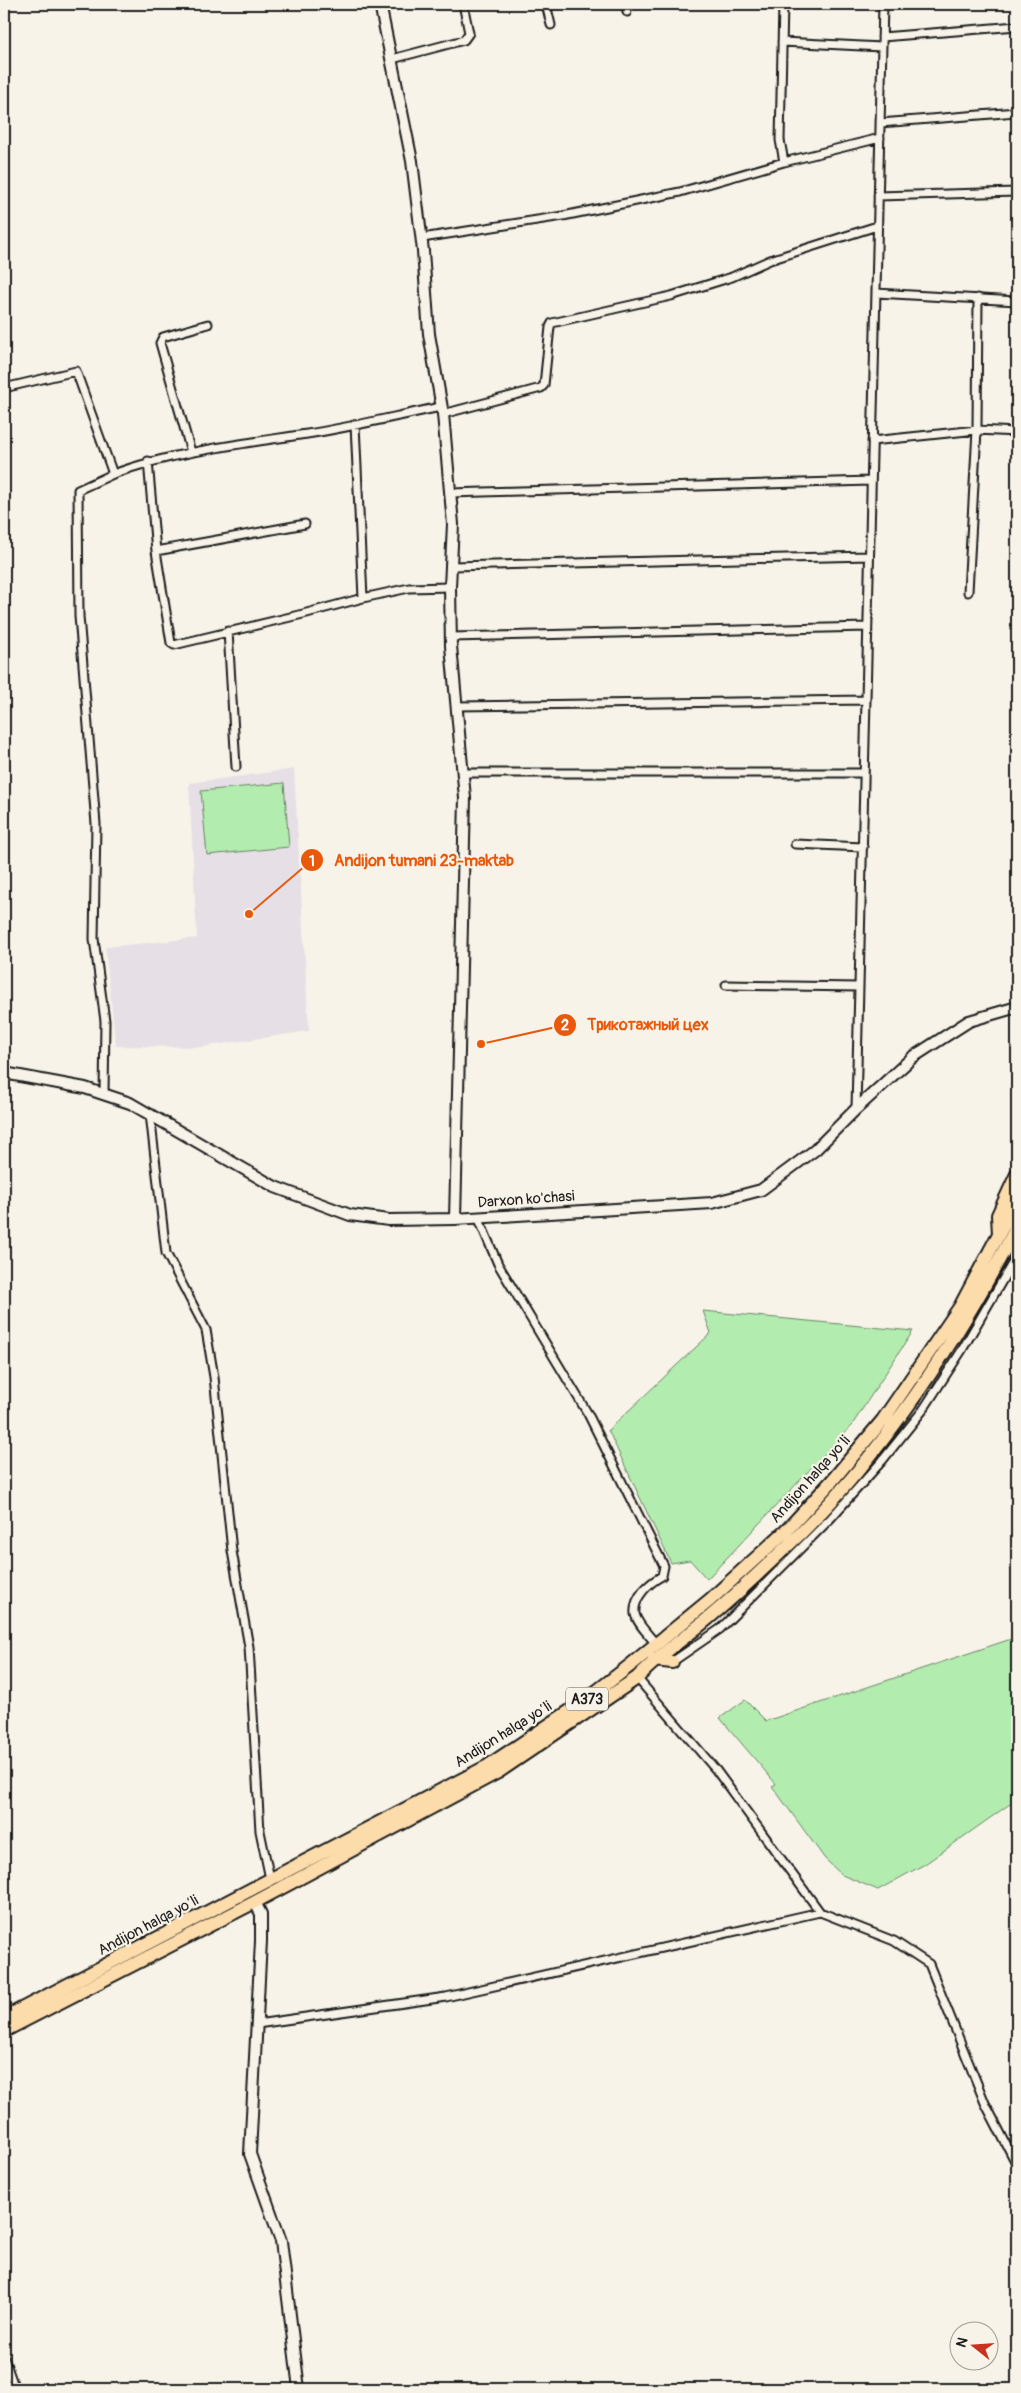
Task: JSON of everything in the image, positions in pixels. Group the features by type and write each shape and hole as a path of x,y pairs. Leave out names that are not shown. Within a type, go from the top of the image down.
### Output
{"highway":[{"path":"1000,1234 998,1214 1017,1174"},
{"name":"Andijon halqa yo‘li","path":"4,2018 504,1756 579,1705 656,1644 750,1565 787,1530 837,1476 883,1420 960,1307 1017,1200"},
{"name":"Andijon halqa yo‘li","path":"4,2031 256,1902 498,1772 637,1678 654,1660 740,1591 800,1533 848,1482 930,1374 968,1316 1017,1226"},
{"path":"654,1660 672,1662"}],"street":[{"path":"380,4 412,161 422,238 429,334 442,410 453,524 450,587 451,637 465,798 455,1219"},
{"path":"392,59 464,40 469,34 463,4"},
{"path":"546,4 550,25"},
{"path":"626,4 627,12"},
{"path":"783,4 780,140 784,162"},
{"path":"856,1108 883,4"},
{"path":"882,36 1017,26"},
{"path":"782,42 882,46"},
{"path":"880,123 1017,112"},
{"path":"422,238 563,216 680,192 784,162 880,138"},
{"path":"878,196 1017,192"},
{"path":"104,1094 105,1020 94,939 96,824 79,616 78,490 148,461 191,452 442,410 541,388 544,385 552,323 671,296 732,277 763,263 877,226"},
{"path":"876,293 1017,301"},
{"path":"968,592 977,430 978,298"},
{"path":"191,452 160,341 167,336 208,324"},
{"path":"4,388 76,371 113,474"},
{"path":"354,424 363,598"},
{"path":"872,441 977,430 1017,432"},
{"path":"148,461 156,551 171,644 409,588 450,587"},
{"path":"450,492 871,481"},
{"path":"156,551 306,524"},
{"path":"451,566 869,556"},
{"path":"451,637 868,627"},
{"path":"228,631 236,767"},
{"path":"457,706 866,700"},
{"path":"463,773 864,773"},
{"path":"795,844 862,847"},
{"path":"726,985 859,987"},
{"name":"Darxon ko'chasi","path":"4,1073 85,1088 130,1103 275,1187 350,1215 389,1220 455,1219 712,1203 761,1190 815,1150 856,1108 913,1057 969,1021 1017,1007"},
{"path":"150,1114 166,1253 206,1330 214,1377 232,1551 249,1647 260,1831 270,1879"},
{"path":"478,1217 498,1264 588,1414 664,1566 662,1576 648,1584 645,1588 636,1609 639,1620 656,1644"},
{"path":"672,1662 720,1629 830,1519 882,1461 923,1410 962,1350 1017,1255"},
{"path":"637,1678 716,1770 820,1912 894,1941 929,1964 984,2103 1017,2165"},
{"path":"256,1902 261,1914 250,2154 281,2241 299,2389"},
{"path":"257,2024 446,1997 820,1912"},
{"path":"4,2358 15,2389"}],"shaded area":[{"path":"294,769 309,1031 201,1047 116,1046 105,947 197,938 189,783"}],"green space":[{"path":"284,783 289,847 207,855 201,791"},
{"path":"703,1311 913,1331 852,1425 707,1579 690,1560 671,1563 608,1430 711,1333"},
{"path":"1017,1637 1017,1799 925,1864 878,1890 842,1875 825,1859 772,1786 776,1784 720,1718 745,1700 766,1721"}],"place":[{"name":"Andijon tumani 23-maktab","path":"249,914"},
{"name":"Трикотажный цех","path":"481,1044"}]}
